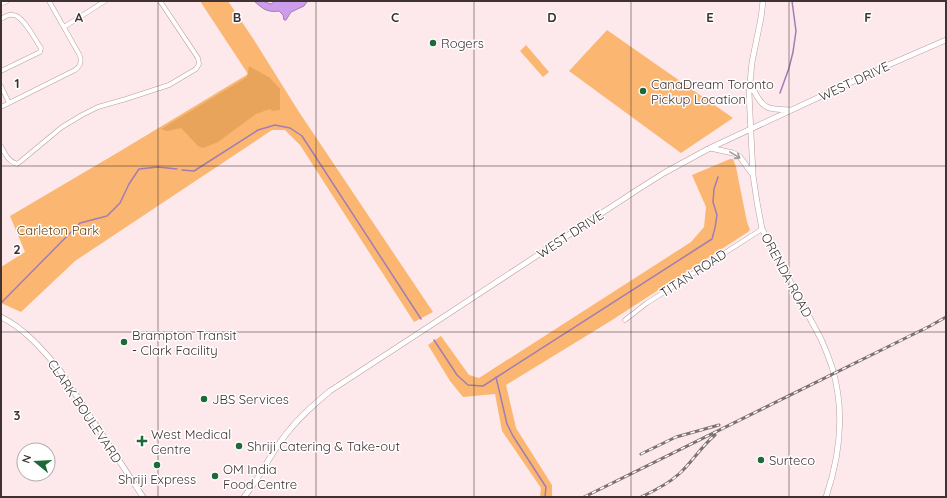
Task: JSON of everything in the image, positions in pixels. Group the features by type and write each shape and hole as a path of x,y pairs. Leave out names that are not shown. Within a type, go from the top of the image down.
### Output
{"main road":[{"path":"1,3 6,1"}],"street":[{"path":"1,107 75,70 80,63 81,58 49,1"},
{"path":"64,27 105,1"},
{"path":"1,146 9,159 17,164 62,127 82,115 98,107 126,100 169,85 196,69 199,64 198,58 160,1"},
{"name":"ORENDA ROAD","path":"763,1 749,83 757,202 762,229 821,339 834,373 840,414 840,435 833,478 826,497"},
{"path":"1,19 14,14 26,25 41,48 40,52 1,71"},
{"name":"WEST DRIVE","path":"244,497 288,431 314,404 330,391 637,190 664,173 710,148 886,66 946,40"},
{"path":"749,83 761,102 767,107 772,109 792,110"},
{"path":"1,86 9,103"},
{"path":"710,148 733,153 740,157 754,175"},
{"name":"TITAN ROAD","path":"625,320 647,303 762,229"},
{"name":"CLARK BOULEVARD","path":"1,316 21,329 31,338 59,369 143,497"}],"green space":[{"name":"Carleton Park","path":"200,1 228,1 299,112 433,312 414,322 300,145 285,130 272,130 75,261 21,312 1,303 1,267 25,252 10,216 248,74"},
{"path":"607,30 733,118 681,153 569,71"},
{"path":"526,45 549,72 543,77 520,51"},
{"path":"733,159 736,167 750,230 609,322 506,385 516,428 552,485 552,497 540,497 541,488 502,431 495,394 463,397 450,381 428,345 441,336 469,375 479,378 691,242 704,227 706,207 692,175"}],"shaded area":[{"path":"254,1 262,1 271,4 274,1 307,2 304,6 291,12 286,20 284,20 283,15 279,11 268,11"},
{"path":"249,66 270,78 280,89 280,110 272,111 270,109 256,114 218,142 203,148 198,146 181,128 167,131 161,129 247,77"}],"waterway":[{"path":"780,93 789,68 796,31 792,1"},
{"path":"182,170 194,171 258,130 275,125 290,128 302,136 421,319"},
{"path":"2,302 80,223 107,216 120,203 129,184 139,169 158,167 177,169"},
{"path":"434,340 457,375 468,385 483,386 712,239 717,215 713,202 714,189 718,177"},
{"path":"496,377 507,424 513,436 546,487 545,497"}],"railway":[{"path":"584,497 946,317"},
{"path":"641,454 676,437 719,425"},
{"path":"641,497 675,478 715,435"}],"place":[{"name":"Rogers","path":"433,43"},
{"name":"CanaDream Toronto Pickup Location","path":"643,91"},
{"name":"Brampton Transit - Clark Facility","path":"124,342"},
{"name":"JBS Services","path":"204,399"},
{"name":"West Medical Centre","path":"142,441"},
{"name":"Shriji Catering & Take-out","path":"239,446"},
{"name":"Surteco","path":"761,460"},
{"name":"Shriji Express","path":"157,465"},
{"name":"OM India Food Centre","path":"215,476"}]}
